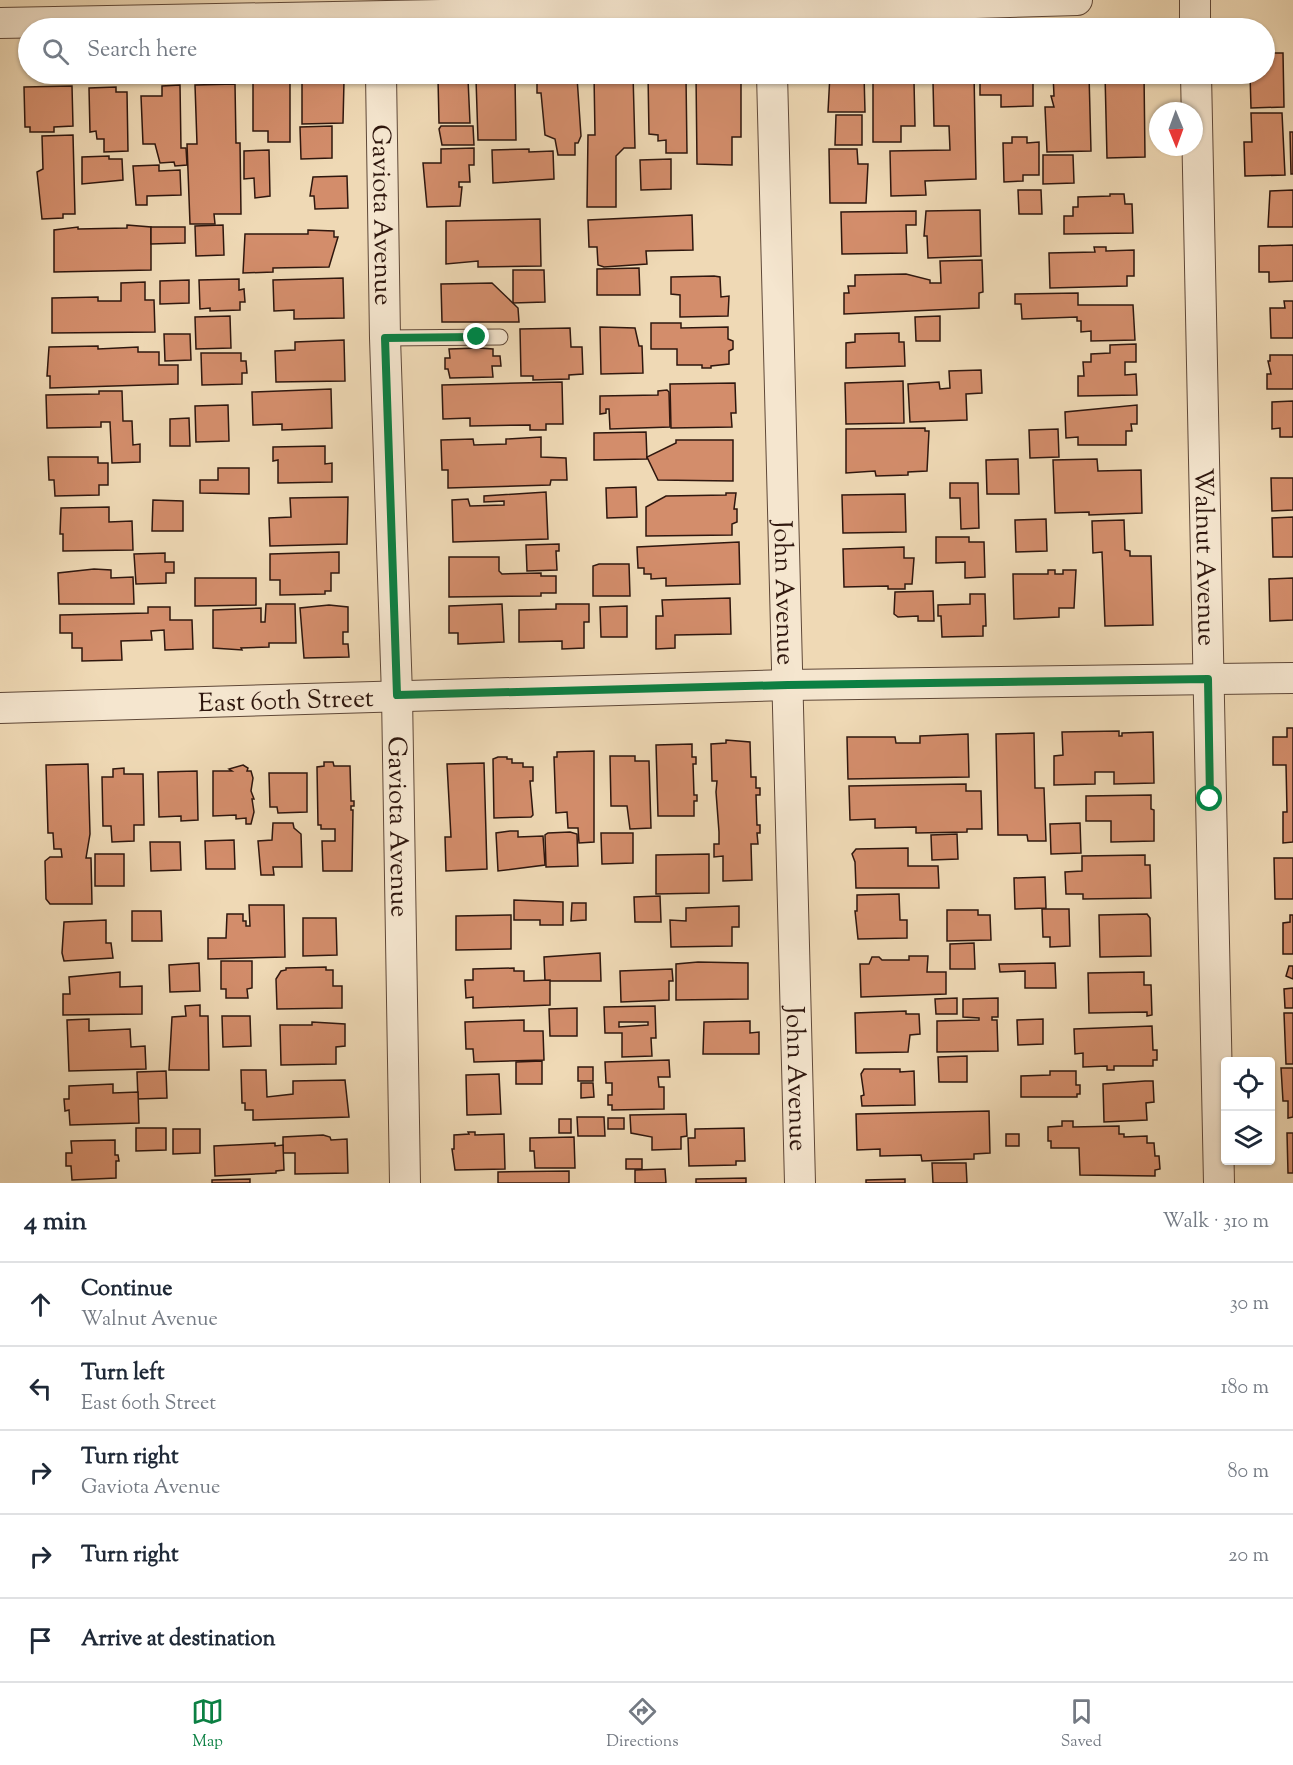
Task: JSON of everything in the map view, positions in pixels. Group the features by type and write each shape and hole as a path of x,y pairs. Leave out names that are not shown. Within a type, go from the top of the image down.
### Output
{"street":[{"path":"238,18 771,13 1077,0"},
{"path":"1195,0 1196,18"},
{"path":"0,23 18,23"},
{"name":"Gaviota Avenue","path":"381,84 385,338 397,695 405,1183"},
{"name":"John Avenue","path":"772,84 800,1183"},
{"name":"Walnut Avenue","path":"1196,84 1219,1183"},
{"name":"East 60th Street","path":"0,708 788,685 1293,678"}],"lane":[{"path":"385,338 500,337"}],"building":[{"path":"1275,53 1283,53 1284,107 1251,108 1250,84 1275,84"},
{"path":"235,84 236,143 240,143 241,214 214,214 215,224 190,224 187,144 197,144 195,85"},
{"path":"253,84 290,84 290,142 268,142 268,131 253,131"},
{"path":"302,84 344,84 343,123 302,124"},
{"path":"438,84 468,84 470,123 439,123"},
{"path":"476,84 515,84 516,140 478,140"},
{"path":"537,84 577,84 581,136 578,143 575,143 575,155 558,155 555,139 545,135 541,93 537,93"},
{"path":"594,84 633,84 635,148 624,148 616,156 616,207 587,207 588,135 595,135"},
{"path":"648,84 686,84 687,153 666,153 666,140 658,141 658,135 649,134"},
{"path":"696,84 741,84 741,137 732,137 732,165 697,164"},
{"path":"829,84 864,84 865,112 828,112"},
{"path":"873,84 914,84 915,126 901,126 901,142 873,142"},
{"path":"933,84 974,84 976,179 925,181 926,195 891,196 890,151 950,150 949,126 934,126"},
{"path":"980,84 1033,84 1033,106 1001,107 1001,95 980,95"},
{"path":"1053,84 1089,84 1091,151 1047,152 1045,107 1054,107 1051,96 1054,96"},
{"path":"1105,84 1144,84 1145,157 1107,158"},
{"path":"180,85 181,148 186,148 187,165 175,166 174,162 160,163 155,144 143,144 141,96 162,96 162,86"},
{"path":"72,86 73,126 54,127 54,132 30,132 30,127 25,127 24,87"},
{"path":"116,87 116,92 127,92 128,151 104,152 104,139 97,139 96,131 90,132 89,88"},
{"path":"1251,113 1282,113 1285,175 1245,176 1244,142 1252,142"},
{"path":"836,115 862,115 862,145 835,145"},
{"path":"332,126 332,158 301,159 300,127"},
{"path":"441,126 473,126 474,145 442,145 439,129"},
{"path":"1290,132 1293,132 1293,174 1291,174"},
{"path":"73,135 75,214 63,214 63,218 42,219 37,172 43,169 42,136"},
{"path":"1012,137 1027,137 1027,143 1039,142 1039,175 1023,175 1023,181 1004,182 1003,143 1012,143"},
{"path":"474,148 474,165 469,165 470,182 459,182 459,187 462,187 460,206 427,207 423,163 441,163 441,149"},
{"path":"529,149 529,152 553,151 554,179 493,183 492,150"},
{"path":"829,149 857,149 858,164 868,164 866,203 830,203"},
{"path":"269,150 270,196 255,198 254,178 244,179 244,151"},
{"path":"1043,155 1073,155 1074,183 1043,184"},
{"path":"109,156 109,159 122,159 123,180 82,184 82,157"},
{"path":"671,159 671,189 641,190 640,160"},
{"path":"159,165 159,171 180,170 181,195 147,196 147,205 136,205 133,166"},
{"path":"347,176 348,208 315,209 314,196 310,196 313,177"},
{"path":"1018,190 1041,190 1042,214 1019,214"},
{"path":"1293,190 1293,227 1268,227 1270,191"},
{"path":"1110,194 1124,194 1125,204 1132,204 1133,233 1064,234 1064,216 1073,216 1073,207 1078,207 1078,197 1110,196"},
{"path":"980,210 981,256 928,258 927,236 924,236 926,211"},
{"path":"916,211 916,225 906,225 907,253 842,254 841,212"},
{"path":"692,215 693,250 646,251 647,264 604,267 598,265 597,247 589,247 588,220"},
{"path":"540,219 541,266 478,267 478,261 446,264 446,221"},
{"path":"127,225 151,227 151,270 54,272 54,230 78,227 78,229 127,228"},
{"path":"223,225 224,255 196,256 195,226"},
{"path":"151,227 185,227 185,243 151,244"},
{"path":"308,230 334,231 334,237 338,237 329,267 273,268 273,272 243,273 245,234 308,234"},
{"path":"1293,245 1293,281 1269,282 1269,272 1259,272 1259,246"},
{"path":"1094,247 1106,247 1106,251 1134,250 1134,276 1127,276 1127,286 1050,288 1049,253 1095,252"},
{"path":"982,260 983,292 979,293 979,308 844,314 844,293 849,293 848,286 855,286 855,275 906,274 930,280 930,283 941,283 940,261"},
{"path":"639,268 640,295 597,295 597,269"},
{"path":"513,270 544,270 545,302 513,303"},
{"path":"671,277 720,277 721,297 729,296 728,316 680,317 680,295 671,294"},
{"path":"343,278 344,318 294,319 294,310 274,311 273,280"},
{"path":"239,279 239,290 244,289 245,302 240,302 240,310 200,309 199,280"},
{"path":"189,280 189,303 160,304 160,281"},
{"path":"145,282 145,300 154,300 155,332 52,333 52,298 98,297 98,301 121,301 121,283"},
{"path":"492,283 518,308 519,322 442,322 441,284"},
{"path":"1078,293 1078,305 1133,305 1135,340 1091,341 1091,331 1081,332 1081,321 1077,321 1077,317 1022,319 1021,304 1015,304 1015,294"},
{"path":"1284,301 1293,301 1293,338 1271,338 1270,308 1285,308"},
{"path":"230,316 231,348 196,349 195,317"},
{"path":"940,316 940,341 916,341 915,317"},
{"path":"651,323 681,323 681,328 728,327 728,339 733,341 733,349 729,351 729,364 711,366 711,368 702,368 702,365 677,365 677,349 651,349"},
{"path":"600,327 635,328 639,346 642,346 643,373 601,374"},
{"path":"570,328 571,347 582,347 583,374 569,375 569,379 533,380 533,376 521,376 520,329"},
{"path":"899,333 899,342 904,342 905,366 846,368 846,343 855,342 855,334"},
{"path":"164,334 190,334 191,360 165,361"},
{"path":"344,340 345,381 276,382 275,351 295,350 295,342"},
{"path":"1136,344 1136,362 1125,362 1125,375 1136,374 1137,395 1078,396 1078,376 1084,376 1083,362 1091,362 1091,354 1110,353 1110,345"},
{"path":"98,346 98,349 138,347 138,352 159,352 159,365 178,365 178,384 50,388 50,376 47,376 49,347"},
{"path":"449,349 493,349 493,356 500,356 501,366 492,366 493,377 450,378 448,369 445,369 445,358 450,358"},
{"path":"201,353 241,353 241,361 246,361 247,373 242,373 242,384 202,385"},
{"path":"1270,355 1293,355 1293,389 1267,389 1267,374 1271,374 1268,361 1270,361"},
{"path":"981,370 982,393 966,394 967,420 910,422 908,384 939,382 940,389 950,388 949,371"},
{"path":"903,381 904,423 846,424 845,383"},
{"path":"562,382 563,424 546,424 546,430 530,430 530,425 470,426 470,418 443,419 442,385"},
{"path":"735,383 736,413 731,413 732,427 671,428 670,384"},
{"path":"331,389 332,428 282,430 282,424 253,425 252,392"},
{"path":"667,390 669,392 670,427 610,429 609,409 606,409 606,413 600,414 600,396 658,395 658,391"},
{"path":"99,391 122,391 123,421 132,421 133,445 140,444 140,462 112,463 110,422 101,422 101,427 47,428 46,395 99,394"},
{"path":"1293,401 1293,437 1280,437 1280,428 1272,429 1272,402"},
{"path":"228,405 229,441 196,442 195,406"},
{"path":"1137,405 1137,424 1131,424 1132,431 1126,431 1126,445 1078,445 1078,437 1066,438 1065,412"},
{"path":"189,418 190,446 170,446 170,419"},
{"path":"925,428 925,431 929,431 927,471 908,472 908,475 876,476 875,471 846,473 846,429"},
{"path":"1058,429 1059,457 1030,458 1029,430"},
{"path":"646,432 647,459 594,460 594,433"},
{"path":"541,437 541,457 566,458 567,480 551,480 550,485 448,488 448,470 442,470 441,440 473,439 474,445 506,444 506,439"},
{"path":"676,440 733,440 733,481 658,480 647,457 676,443"},
{"path":"325,446 325,464 332,463 332,482 278,483 278,460 273,461 273,447"},
{"path":"48,457 98,457 98,463 108,463 108,485 99,485 99,495 55,496 54,480 49,480"},
{"path":"1018,459 1019,494 987,494 986,460"},
{"path":"1097,459 1098,471 1141,470 1142,513 1089,515 1089,512 1055,513 1053,460"},
{"path":"218,468 249,468 249,494 200,493 200,480 218,480"},
{"path":"1271,478 1293,478 1293,510 1272,511"},
{"path":"950,483 978,483 979,528 961,529 960,498 950,498"},
{"path":"636,487 637,517 607,518 606,488"},
{"path":"546,492 548,539 453,542 452,500 468,499 470,506 504,505 504,501 484,502 484,496"},
{"path":"726,493 736,493 734,509 737,509 737,522 732,524 732,535 646,536 646,507 666,496 726,495"},
{"path":"905,494 906,532 843,533 842,495"},
{"path":"348,497 347,544 270,546 269,518 291,517 290,498"},
{"path":"153,500 183,501 183,531 152,531"},
{"path":"109,507 109,522 132,521 133,550 63,551 63,534 60,534 61,508"},
{"path":"1293,517 1293,557 1273,557 1272,518"},
{"path":"1046,519 1047,551 1016,552 1015,520"},
{"path":"1124,520 1125,550 1130,551 1130,556 1151,556 1153,625 1105,626 1102,552 1093,553 1092,521"},
{"path":"936,537 969,537 969,542 984,542 985,577 965,578 965,562 936,563"},
{"path":"739,542 740,584 666,586 666,578 651,579 651,574 644,574 644,568 638,568 637,547"},
{"path":"559,544 559,551 556,551 557,570 527,571 526,545"},
{"path":"904,547 904,558 914,558 912,584 905,584 905,589 888,589 888,586 844,587 843,549"},
{"path":"339,552 339,573 331,573 331,591 325,591 325,594 280,595 280,580 270,580 270,554"},
{"path":"165,553 165,562 174,562 174,573 166,573 166,583 136,584 134,554"},
{"path":"449,557 499,557 499,571 502,574 541,573 541,576 556,576 556,593 541,593 541,596 449,597"},
{"path":"629,564 630,596 593,596 593,566"},
{"path":"94,569 111,570 111,578 133,577 134,604 59,604 58,573"},
{"path":"1048,570 1055,570 1055,574 1063,574 1063,570 1076,570 1074,608 1059,608 1059,617 1014,619 1013,574 1048,574"},
{"path":"195,578 256,578 256,605 195,606"},
{"path":"1293,578 1293,620 1270,621 1269,579"},
{"path":"933,591 934,621 918,621 918,616 898,617 894,614 895,592"},
{"path":"970,594 985,594 986,626 983,626 983,636 942,637 938,605 970,604"},
{"path":"730,598 731,634 675,635 675,648 656,649 656,616 663,616 662,600"},
{"path":"266,604 295,604 296,643 269,643 269,647 241,648 242,650 213,648 213,610 261,608 261,622 265,622"},
{"path":"502,604 504,642 458,644 458,633 449,633 449,606"},
{"path":"556,604 589,604 589,622 584,622 584,648 562,649 562,641 519,642 519,610 556,609"},
{"path":"329,605 348,607 348,632 343,632 343,644 348,644 349,657 304,658 300,608"},
{"path":"627,606 627,637 601,637 600,607"},
{"path":"148,607 170,607 170,620 192,620 193,649 165,650 164,630 151,631 152,640 121,641 122,660 82,661 82,648 72,648 72,633 60,633 60,615 148,613"},
{"path":"1287,728 1293,728 1293,842 1283,843 1283,812 1287,812 1286,765 1273,765 1273,737 1287,737"},
{"path":"1119,731 1119,736 1122,736 1122,733 1153,732 1154,783 1114,784 1114,772 1095,772 1095,784 1054,785 1054,756 1063,755 1062,732"},
{"path":"1034,733 1035,788 1044,788 1046,841 1028,841 1027,835 998,835 996,734"},
{"path":"968,734 969,777 848,779 847,737 895,737 896,743 920,743 920,736"},
{"path":"726,740 750,742 751,777 756,777 756,788 760,788 760,795 756,795 757,825 760,825 760,833 757,833 758,844 751,844 752,880 723,881 723,856 714,857 714,844 719,844 719,832 717,781 712,781 711,744 726,743"},
{"path":"692,744 692,757 696,757 696,764 693,764 694,795 697,795 697,801 694,801 694,816 658,816 656,745"},
{"path":"594,751 594,842 579,843 578,828 568,828 567,812 556,813 554,757 557,757 557,752"},
{"path":"610,756 635,756 635,761 649,761 651,828 630,829 627,806 611,806"},
{"path":"498,757 512,759 512,763 523,763 523,767 533,767 533,781 530,781 533,815 531,817 494,818 493,759"},
{"path":"324,762 333,762 334,766 350,766 351,801 354,801 354,806 351,806 353,810 352,871 323,871 322,841 335,841 335,829 321,829 321,825 318,825 317,767 324,766"},
{"path":"484,763 487,869 446,871 445,837 451,837 447,764"},
{"path":"88,764 90,834 86,858 91,858 92,904 50,904 46,899 45,861 50,857 62,857 61,849 54,849 53,833 48,833 46,765"},
{"path":"243,765 248,768 247,771 251,771 253,778 251,791 254,799 252,799 254,812 251,824 246,824 246,818 236,819 236,815 213,816 213,771 232,771 229,769"},
{"path":"124,768 124,774 143,774 144,825 134,825 134,841 112,842 111,826 103,826 102,777 113,777 113,769"},
{"path":"197,771 198,820 181,821 181,816 159,817 158,772"},
{"path":"269,773 307,773 307,812 278,813 277,807 270,807"},
{"path":"966,784 966,791 981,791 982,829 967,829 967,832 916,833 916,827 875,828 875,819 850,820 849,786"},
{"path":"1151,795 1151,809 1154,810 1154,841 1111,842 1111,821 1086,821 1086,796"},
{"path":"273,823 293,823 294,828 301,834 302,867 273,867 274,875 261,875 258,841 272,840"},
{"path":"1080,823 1081,853 1051,854 1050,824"},
{"path":"518,831 518,837 543,836 545,865 498,871 496,833"},
{"path":"570,832 577,834 578,866 546,867 545,835"},
{"path":"601,833 633,833 633,863 602,864"},
{"path":"957,834 958,859 932,860 931,835"},
{"path":"234,840 235,869 206,869 205,841"},
{"path":"150,842 180,842 181,870 151,871"},
{"path":"908,848 908,866 938,866 939,888 856,888 855,862 852,854 856,849"},
{"path":"95,854 124,854 124,886 95,886"},
{"path":"709,854 709,893 656,894 656,855"},
{"path":"1145,855 1145,865 1150,865 1151,898 1083,899 1083,894 1066,894 1065,872 1082,871 1082,856"},
{"path":"1274,858 1293,858 1293,899 1275,899"},
{"path":"1045,877 1046,908 1015,909 1014,878"},
{"path":"899,894 900,920 907,920 907,938 858,939 855,911 857,911 857,895"},
{"path":"660,896 661,922 635,922 634,897"},
{"path":"514,900 563,902 563,925 540,925 540,920 514,920"},
{"path":"572,903 586,903 586,920 571,921"},
{"path":"249,905 284,905 285,957 208,959 208,938 226,938 227,914 243,914 243,921 246,921 246,926 250,926"},
{"path":"739,906 739,927 732,927 732,946 671,947 670,920 686,921 686,908"},
{"path":"1042,909 1069,909 1070,946 1050,947 1050,937 1043,937"},
{"path":"947,910 978,910 978,915 990,915 991,940 947,941"},
{"path":"132,911 161,911 162,941 132,941"},
{"path":"1147,914 1150,918 1151,956 1100,957 1099,915"},
{"path":"511,915 511,949 456,950 456,916"},
{"path":"1290,915 1293,915 1293,954 1283,954 1283,923 1290,922"},
{"path":"303,918 336,918 337,955 303,956"},
{"path":"106,920 106,943 111,943 113,958 64,961 62,953 64,922"},
{"path":"974,943 975,969 950,969 950,944"},
{"path":"600,953 601,981 545,981 544,957"},
{"path":"909,956 928,956 927,972 946,972 946,994 861,997 860,964 869,964 872,957 879,957 882,960 909,960"},
{"path":"221,961 252,961 252,988 247,989 248,998 226,998 226,989 221,989"},
{"path":"199,963 200,991 170,992 169,965"},
{"path":"748,963 748,999 676,1000 676,964"},
{"path":"1055,963 1056,988 1025,988 1025,971 1000,972 999,964"},
{"path":"1289,966 1293,966 1293,979 1286,976"},
{"path":"326,967 326,970 333,970 333,986 342,986 342,1008 277,1009 276,979 281,971 286,968"},
{"path":"514,968 514,971 524,971 524,981 550,980 550,1005 473,1008 473,997 466,998 465,980 473,980 473,969"},
{"path":"672,969 673,981 669,981 669,1000 621,1002 620,971"},
{"path":"120,972 120,987 142,986 142,1014 63,1015 63,994 70,994 69,977"},
{"path":"1144,972 1144,985 1151,985 1152,1015 1147,1016 1147,1012 1089,1013 1088,973"},
{"path":"1293,988 1293,1008 1285,1008 1284,989"},
{"path":"957,998 957,1014 936,1014 935,999"},
{"path":"998,998 998,1017 992,1017 992,1020 997,1020 998,1051 937,1052 937,1021 979,1020 979,1018 963,1017 963,999"},
{"path":"200,1005 200,1016 208,1016 209,1070 169,1070 172,1017 186,1016 185,1006"},
{"path":"655,1006 656,1038 651,1038 652,1056 622,1057 622,1033 605,1033 604,1007","holes":["619,1022 648,1022 648,1025 619,1027"]},
{"path":"577,1008 577,1036 550,1036 549,1009"},
{"path":"906,1011 906,1014 919,1014 920,1034 910,1035 908,1052 856,1053 855,1013"},
{"path":"1284,1013 1293,1013 1293,1064 1286,1064"},
{"path":"222,1016 250,1016 251,1046 223,1047"},
{"path":"89,1019 89,1031 130,1029 131,1047 145,1046 146,1069 69,1071 67,1020"},
{"path":"1043,1019 1043,1044 1018,1045 1017,1020"},
{"path":"524,1020 524,1031 543,1031 544,1060 474,1062 473,1049 466,1049 465,1022"},
{"path":"750,1021 750,1033 759,1032 759,1054 703,1054 704,1022"},
{"path":"312,1022 345,1024 345,1046 336,1047 336,1064 281,1065 280,1025 312,1025"},
{"path":"1152,1026 1153,1050 1157,1050 1157,1060 1153,1060 1153,1066 1114,1066 1114,1070 1107,1070 1107,1066 1083,1067 1083,1053 1075,1054 1074,1029"},
{"path":"967,1056 967,1082 939,1082 938,1057"},
{"path":"669,1060 670,1077 658,1077 659,1087 664,1087 664,1109 612,1110 612,1105 608,1105 608,1095 612,1095 612,1083 606,1083 605,1062"},
{"path":"542,1061 542,1084 516,1084 516,1062"},
{"path":"578,1067 593,1067 593,1081 578,1081"},
{"path":"1281,1068 1293,1068 1293,1117 1288,1118 1288,1101 1283,1101"},
{"path":"864,1069 914,1071 915,1105 862,1106 861,1096 864,1095 861,1074"},
{"path":"241,1070 266,1070 267,1097 293,1094 293,1081 345,1080 349,1117 253,1120 253,1110 245,1110 245,1103 242,1103"},
{"path":"166,1071 167,1098 138,1099 137,1072"},
{"path":"1050,1071 1076,1071 1076,1085 1080,1085 1080,1094 1077,1094 1077,1097 1021,1097 1021,1076 1050,1075"},
{"path":"499,1074 501,1114 467,1115 466,1075"},
{"path":"1153,1081 1154,1102 1146,1103 1147,1120 1104,1122 1103,1084"},
{"path":"581,1083 593,1083 594,1097 581,1098"},
{"path":"113,1084 113,1093 138,1092 139,1123 70,1125 69,1110 65,1111 64,1099 69,1099 69,1086"},
{"path":"989,1111 990,1153 974,1154 974,1159 922,1161 921,1155 880,1156 880,1149 857,1150 856,1114"},
{"path":"686,1114 687,1136 681,1137 681,1149 652,1150 652,1137 631,1133 630,1115"},
{"path":"577,1117 604,1117 605,1136 578,1136"},
{"path":"608,1118 624,1118 624,1129 608,1129"},
{"path":"559,1119 571,1119 571,1133 559,1133"},
{"path":"1062,1121 1073,1121 1073,1127 1119,1126 1119,1134 1124,1134 1124,1137 1147,1136 1147,1143 1154,1143 1155,1156 1159,1156 1160,1169 1155,1170 1155,1176 1080,1175 1079,1148 1051,1148 1051,1141 1048,1141 1048,1127 1062,1126"},
{"path":"136,1128 166,1128 166,1150 136,1151"},
{"path":"744,1128 745,1161 736,1161 736,1165 689,1166 688,1138 695,1138 695,1129"},
{"path":"173,1129 200,1129 200,1153 173,1154"},
{"path":"468,1132 475,1132 475,1135 504,1134 505,1169 455,1170 452,1149 454,1149 454,1135 469,1134"},
{"path":"1287,1133 1293,1133 1293,1173 1288,1173"},
{"path":"1006,1134 1019,1134 1019,1146 1006,1146"},
{"path":"323,1135 330,1137 331,1140 347,1139 348,1173 295,1174 295,1153 283,1153 283,1137"},
{"path":"574,1137 575,1168 535,1168 534,1151 530,1151 530,1138"},
{"path":"115,1140 115,1155 118,1155 119,1161 116,1161 116,1178 72,1180 71,1166 66,1166 66,1153 72,1153 71,1141"},
{"path":"275,1143 275,1146 283,1145 284,1170 276,1171 276,1173 215,1176 214,1146"},
{"path":"626,1159 642,1159 642,1169 626,1169"},
{"path":"932,1163 966,1163 967,1183 933,1183"},
{"path":"665,1169 666,1183 635,1183 635,1170"},
{"path":"569,1171 569,1183 498,1183 498,1172"},
{"path":"746,1178 746,1183 696,1183 696,1179"},
{"path":"250,1179 250,1183 212,1183 212,1180"},
{"path":"905,1179 905,1183 866,1183 866,1180"}],"route":[{"path":"477,337 385,338 397,695 788,685 1208,679 1210,799"}]}
